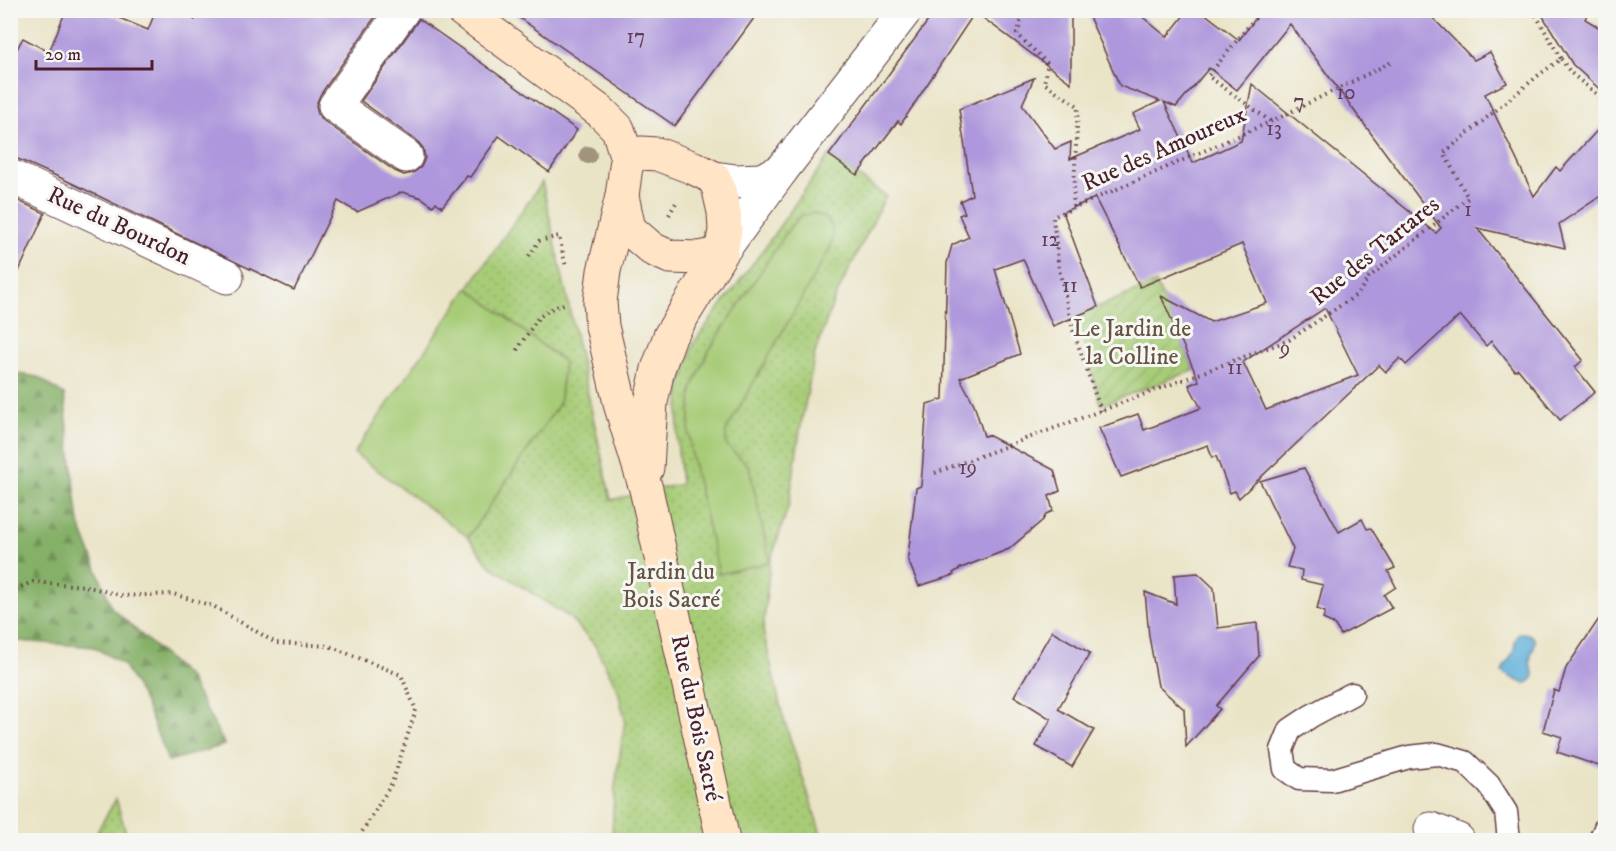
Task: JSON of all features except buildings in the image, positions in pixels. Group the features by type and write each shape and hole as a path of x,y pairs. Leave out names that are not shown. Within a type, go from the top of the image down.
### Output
{"street":[{"path":"403,10 335,106 406,156"},
{"path":"462,10 601,112 618,129 627,159 622,196 629,229 652,249 670,257 700,258 721,254 781,171 906,10"},
{"path":"627,159 641,153 657,154 714,178 736,181 761,180 781,171"},
{"name":"Rue du Bourdon","path":"10,176 227,277"},
{"name":"Rue du Bois Sacré","path":"646,489 651,402 658,369 670,336 721,254 725,230 724,212 714,178"},
{"name":"Rue du Bois Sacré","path":"622,196 604,271 600,302 602,326 621,407 646,489 723,840"}],"lane":[{"path":"1352,694 1290,730 1282,750 1285,769 1299,779 1332,780 1409,757 1437,754 1446,756 1464,762 1490,785 1506,812 1509,840"},
{"path":"1600,840 1605,826"}],"path":[{"path":"1025,10 1017,34 1048,64 1044,83 1078,106 1073,208"},
{"name":"Rue des Amoureux","path":"1248,10 1256,17 1208,76 1270,122"},
{"path":"1533,10 1571,73 1605,102"},
{"name":"Rue des Tartares","path":"936,473 1289,340 1358,294 1369,277 1468,198 1444,153 1540,74 1562,59"},
{"name":"Rue des Amoureux","path":"1101,411 1073,330 1059,269 1053,217 1270,122 1394,61"},
{"path":"529,256 539,241 559,236 566,268"},
{"path":"10,591 33,582 85,586 123,596 173,594 213,606 276,643 329,646 401,675 416,710 392,783 357,840"}],"green space":[{"name":"Jardin du Bois Sacré","path":"829,155 886,196 834,300 815,353 789,504 770,562 763,631 782,713 823,840 613,840 614,794 625,720 618,690 594,644 569,617 490,566 468,537 559,404 564,362 468,288 542,182 611,500 681,484 677,439 680,388 694,342 763,250"},
{"path":"813,213 829,221 833,234 831,246 726,431 726,445 749,466 770,562 719,574 692,458 689,431 692,389 708,352 788,230 800,216"},
{"name":"Le Jardin de la Colline","path":"1156,283 1194,370 1101,405 1076,316"},
{"path":"468,288 564,362 559,404 468,537 354,453"},
{"path":"11,373 38,377 64,395 79,523 112,608 189,678 225,745 168,761 145,703 123,664 94,647 19,641 11,643"},
{"path":"116,799 128,840 92,840"}],"water":[{"path":"1520,633 1533,636 1535,640 1530,661 1534,676 1526,683 1502,672 1513,653"}]}
